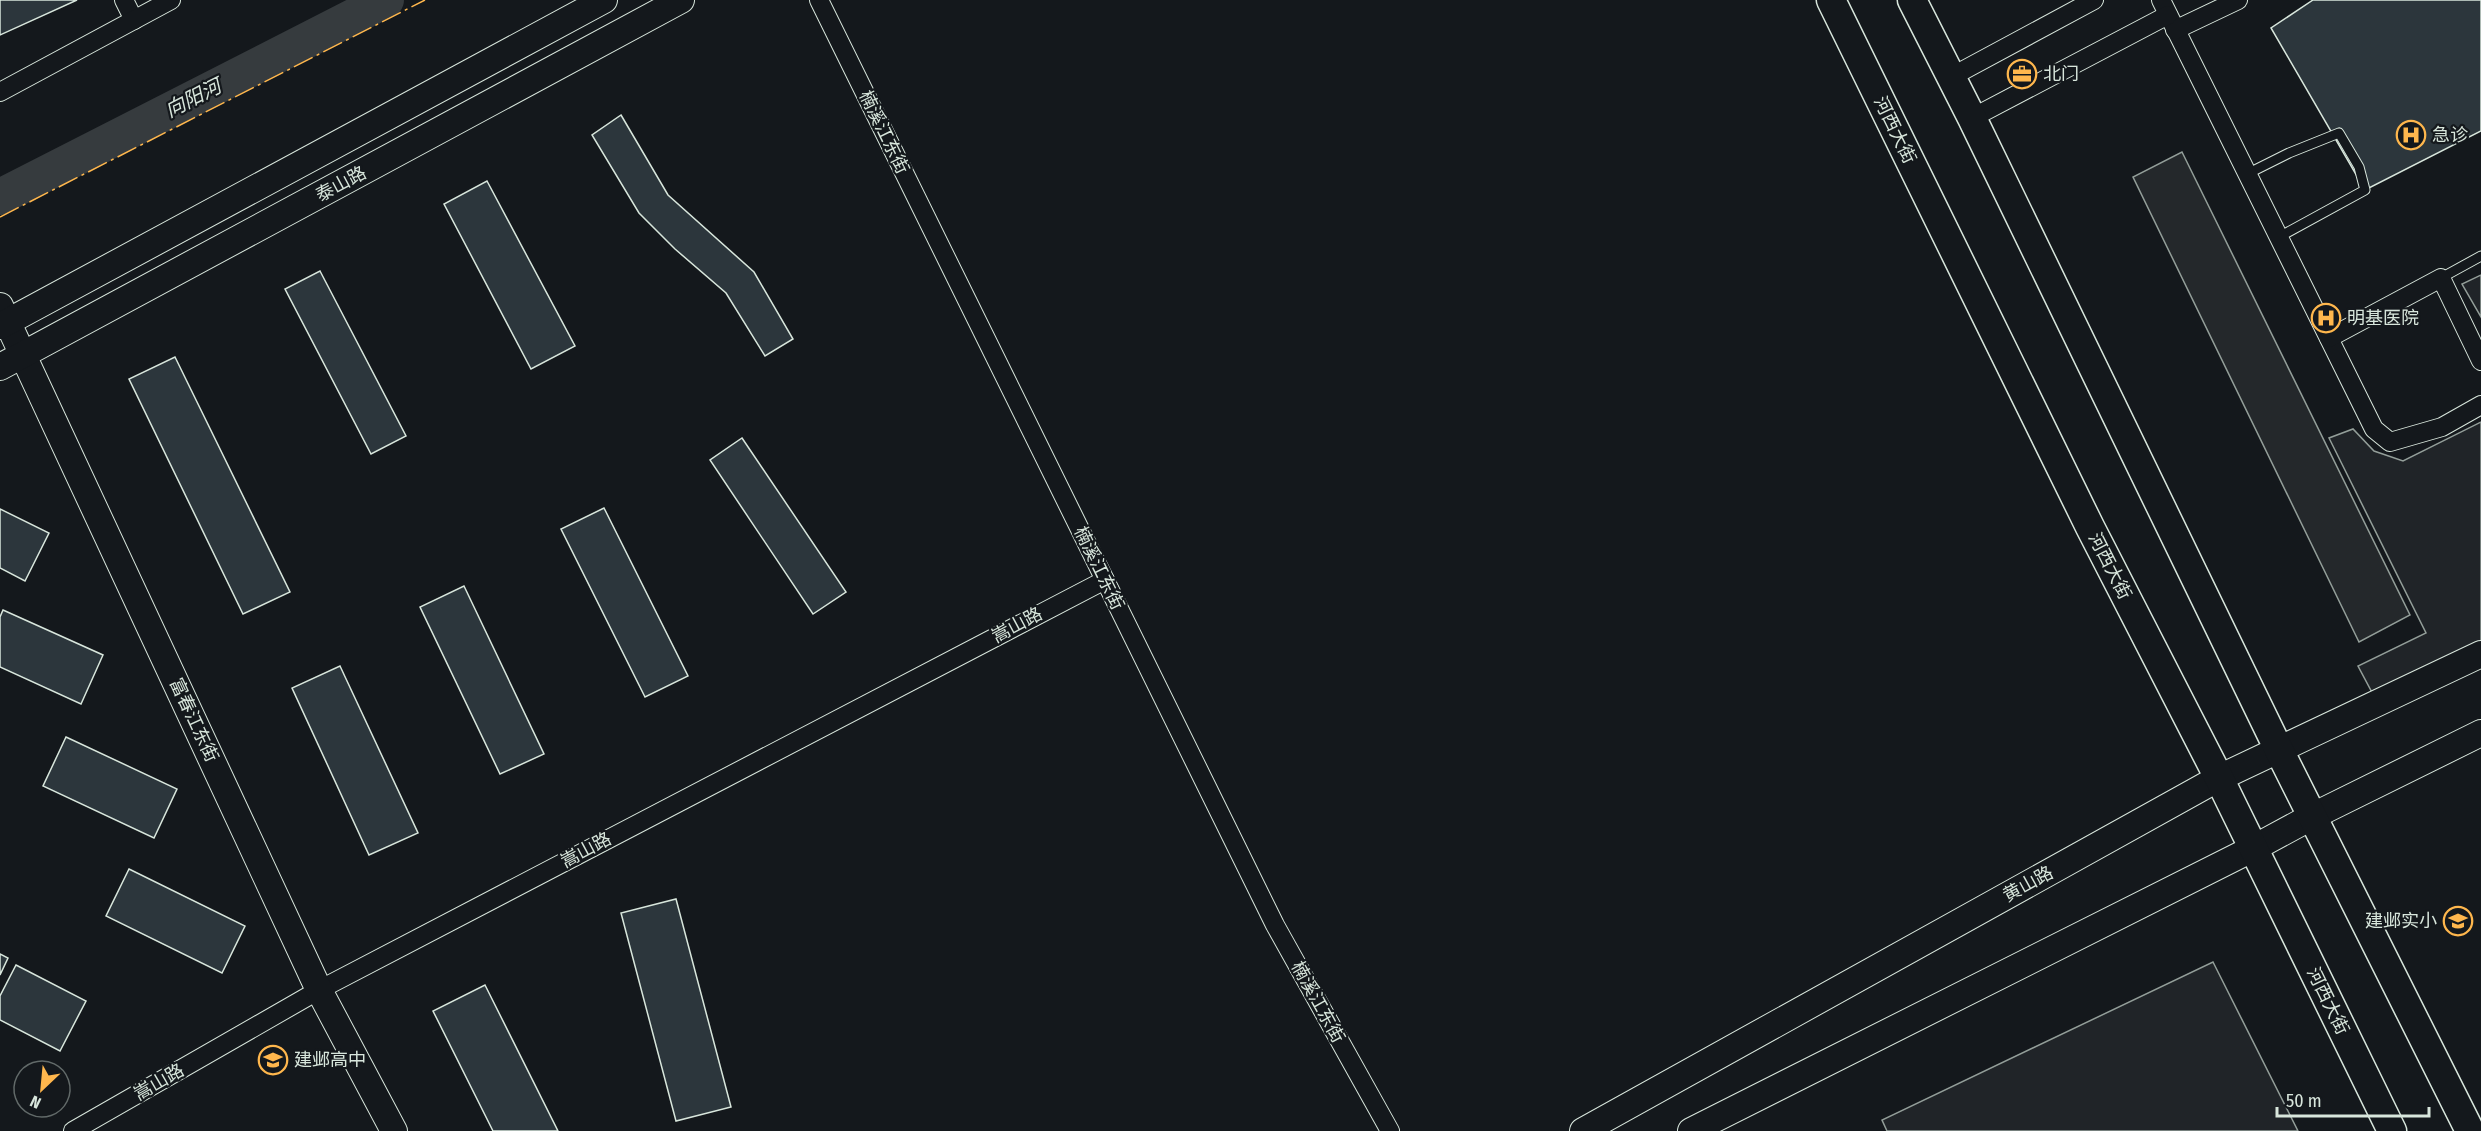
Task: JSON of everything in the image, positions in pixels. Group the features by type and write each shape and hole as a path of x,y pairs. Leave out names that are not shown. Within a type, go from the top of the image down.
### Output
{"main road":[{"name":"河西大街","path":"1831,0 2090,527 2219,778 2392,1131"},
{"path":"1912,0 1972,118 2279,750 2470,1131"}],"street":[{"path":"124,0 134,20"},
{"path":"0,92 171,0"},
{"name":"泰山路","path":"3,318 604,0"},
{"name":"泰山路","path":"0,367 681,0"},
{"name":"楠溪江东街","path":"819,0 1275,925 1390,1131"},
{"path":"1951,77 2094,0"},
{"path":"1972,118 2168,15 2238,0"},
{"path":"2168,15 2374,429 2390,442 2442,427 2481,405"},
{"path":"2329,338 2441,278 2481,362"},
{"name":"富春江东街","path":"3,318 24,356 319,990 394,1131"},
{"name":"嵩山路","path":"73,1131 319,990 1105,580"},
{"name":"黄山路","path":"1583,1131 2219,778 2481,654"},
{"path":"1691,1131 2481,733"}],"lane":[{"path":"2247,174 2289,153 2339,133 2359,167 2365,190 2279,237"},
{"path":"2441,278 2481,256"}],"shaded area":[{"path":"2182,152 2410,615 2359,642 2133,177"},
{"path":"2481,275 2481,317 2462,284"},
{"path":"2481,422 2481,650 2375,698 2358,666 2426,633 2329,438 2353,429 2374,451 2403,461"},
{"path":"2213,962 2298,1131 1887,1131 1882,1120"}],"building":[{"path":"0,0 77,0 0,35"},
{"path":"2313,0 2481,0 2481,131 2365,190 2271,28"},
{"path":"621,115 668,195 754,272 793,339 765,356 726,293 675,249 639,213 592,135"},
{"path":"487,181 575,346 531,369 444,204"},
{"path":"320,271 406,436 371,454 285,289"},
{"path":"175,357 290,592 243,614 129,379"},
{"path":"742,438 846,592 813,614 710,460"},
{"path":"604,508 688,676 645,697 561,529"},
{"path":"0,509 49,533 25,581 0,568"},
{"path":"464,586 544,754 500,774 420,607"},
{"path":"3,610 103,655 81,704 0,667 0,617"},
{"path":"340,666 418,833 369,855 292,688"},
{"path":"66,737 177,789 154,838 43,786"},
{"path":"129,869 245,926 222,973 106,916"},
{"path":"676,899 731,1107 676,1121 621,913"},
{"path":"0,954 8,958 0,975"},
{"path":"16,965 86,1001 60,1051 0,1020 0,996"},
{"path":"485,985 558,1131 493,1131 433,1011"}],"waterway":[{"name":"向阳河","path":"0,197 386,0"}],"power":[{"path":"0,217 425,0"}],"place":[{"name":"北门","path":"2022,74"},
{"name":"急诊","path":"2411,135"},
{"name":"明基医院","path":"2326,318"},
{"name":"建邺实小","path":"2458,921"},
{"name":"建邺高中","path":"273,1060"}]}
